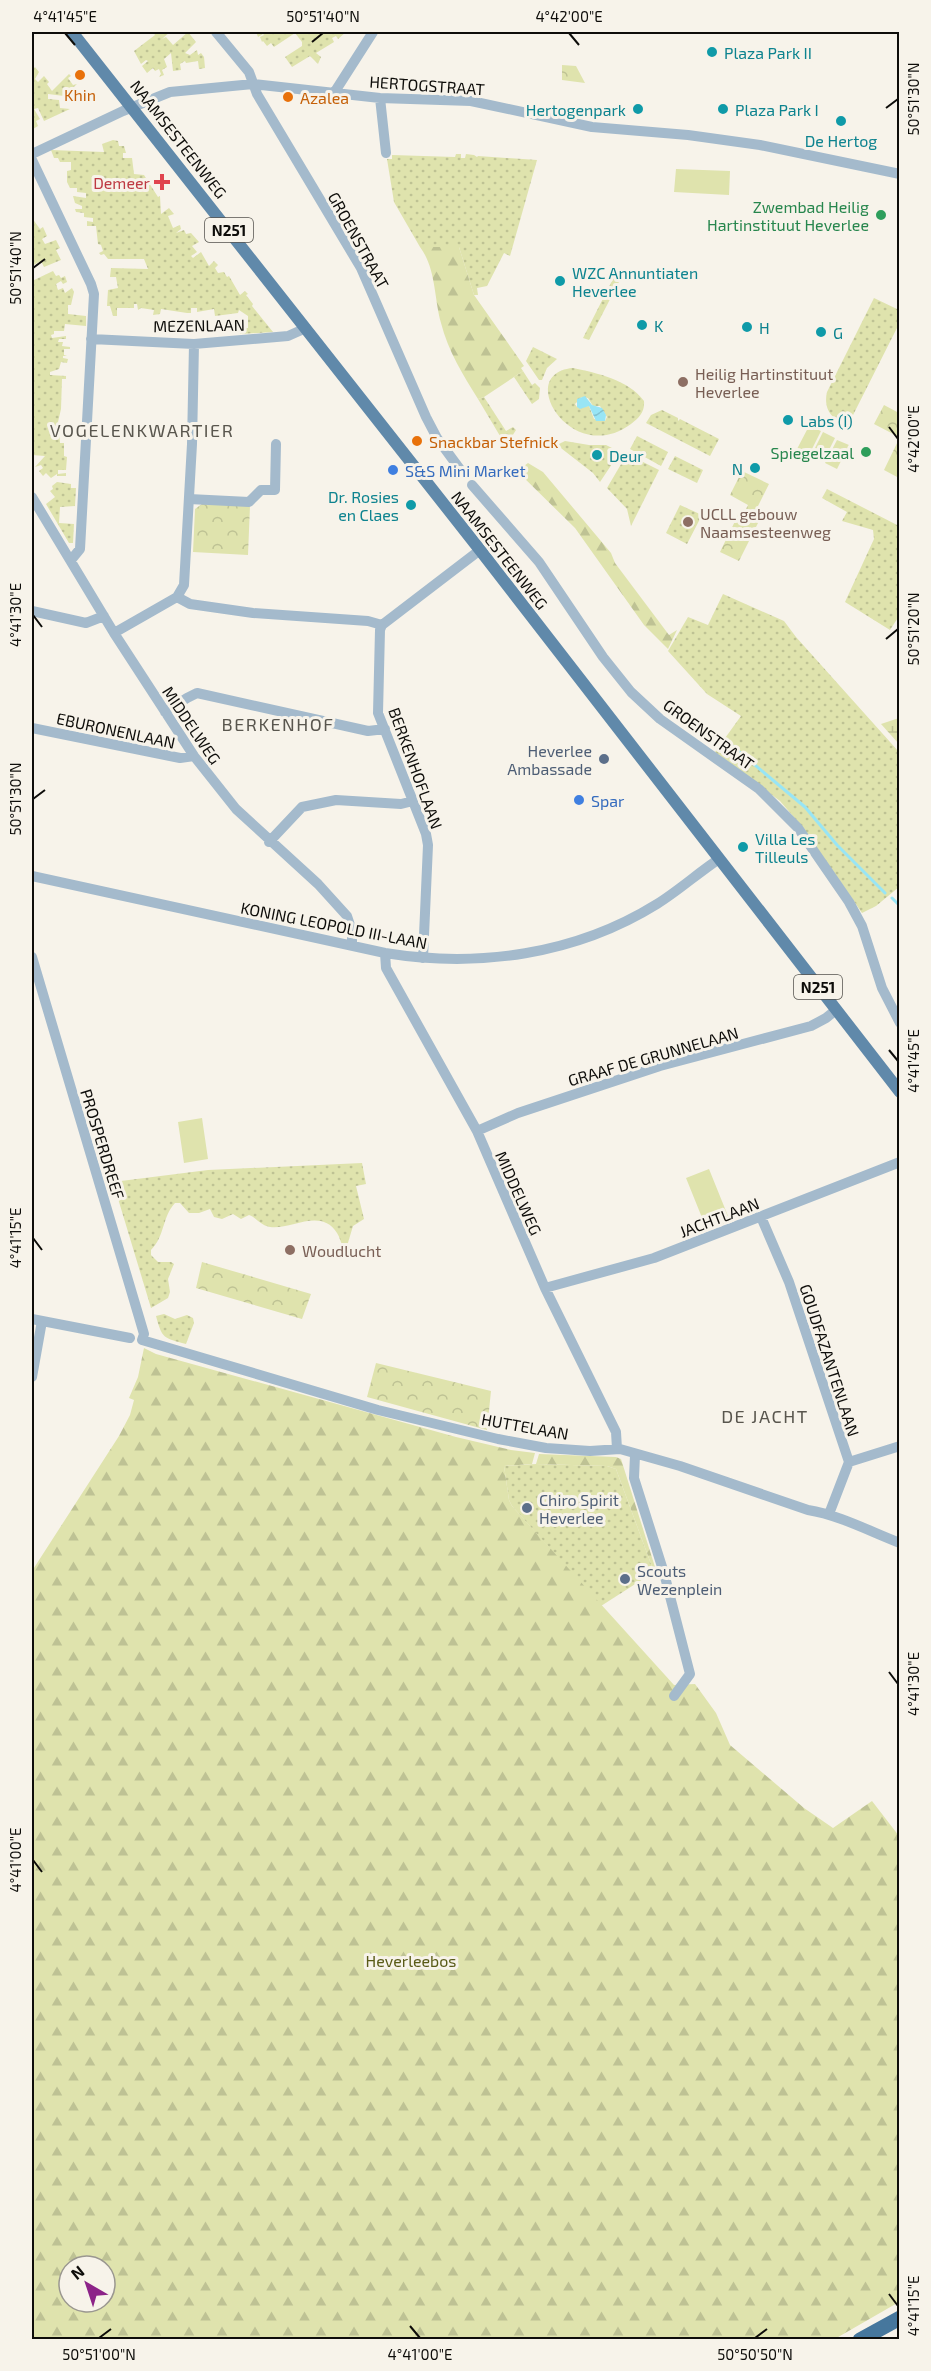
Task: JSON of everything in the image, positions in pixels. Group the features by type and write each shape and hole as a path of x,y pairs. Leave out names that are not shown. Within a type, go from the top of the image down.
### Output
{"highway":[{"path":"860,2340 900,2318"}],"main road":[{"name":"NAAMSESTEENWEG","path":"72,32 480,550 900,1092"}],"street":[{"name":"GROENSTRAAT","path":"216,32 249,72 257,94 361,268 426,417 437,438 462,472"},
{"path":"333,93 373,32"},
{"name":"HERTOGSTRAAT","path":"32,154 170,92 181,89 253,84 381,98 471,101 592,127 688,135 760,145 900,174"},
{"path":"381,98 386,153"},
{"path":"32,160 93,289 81,549 71,560"},
{"name":"MEZENLAAN","path":"91,339 194,344 288,336 306,328"},
{"path":"114,633 177,597 184,585 194,344"},
{"path":"189,499 249,502 261,490 275,490 276,444"},
{"name":"GROENSTRAAT","path":"472,485 539,562 603,657 631,692 660,719 765,793 798,828 849,902 862,926 882,988 900,1023"},
{"name":"MIDDELWEG","path":"32,496 114,633 194,756 236,809 312,878 346,916 352,931 352,946"},
{"path":"177,597 190,604 253,613 368,621 382,625 480,550"},
{"path":"32,611 86,623 91,623 104,616"},
{"name":"BERKENHOFLAAN","path":"382,625 378,706 426,834 428,845 423,958"},
{"path":"165,712 197,693 368,731 385,729"},
{"name":"EBURONENLAAN","path":"32,728 180,758 194,756"},
{"path":"270,842 302,807 336,800 401,804 413,801"},
{"name":"KONING LEOPOLD III-LAAN","path":"32,876 384,953 469,960 502,958 554,948 604,931 658,904 719,859"},
{"name":"MIDDELWEG","path":"384,953 386,968 477,1131 545,1288 616,1432 617,1449"},
{"name":"PROSPERDREEF","path":"32,957 136,1306 144,1334 142,1340"},
{"name":"GRAAF DE GRUNNELAAN","path":"477,1131 518,1113 660,1066 811,1026 836,1010"},
{"name":"JACHTLAAN","path":"545,1288 654,1258 900,1162"},
{"name":"GOUDFAZANTENLAAN","path":"761,1217 789,1282 849,1462 829,1514"},
{"path":"32,1377 37,1320 130,1338"},
{"name":"HUTTELAAN","path":"142,1340 378,1410 498,1440 546,1448 590,1451 617,1449 680,1466 808,1510 829,1514 900,1543"},
{"path":"849,1462 900,1446"},
{"path":"635,1455 634,1478 664,1573 690,1674 674,1696"}],"green space":[{"path":"153,32 170,32 162,39 166,37 173,45 188,32 196,42 185,53 190,55 197,50 198,55 201,53 204,57 205,68 199,69 198,61 186,63 185,61 180,64 181,70 173,71 171,53 164,59 167,67 162,70 164,75 159,77 161,74 159,69 155,71 153,68 147,73 142,66 148,61 141,64 134,51 155,35"},
{"path":"256,32 346,32 338,39 336,36 332,38 334,42 316,53 321,57 318,64 310,56 292,67 285,57 302,46 302,42 295,33 274,47 271,43 267,46 262,42 260,37 264,35 258,37"},
{"path":"562,65 576,66 585,83 562,80"},
{"path":"35,67 39,72 35,79 38,82 44,76 52,91 69,74 71,76 68,78 73,85 77,84 64,96 48,94 48,99 59,100 60,108 70,109 44,121 38,108 34,109 40,119 36,121 38,126 33,129 32,70"},
{"path":"113,140 118,141 119,146 124,146 126,153 123,153 123,158 132,158 134,174 144,175 158,197 160,196 161,214 169,208 174,214 168,216 173,228 180,225 181,229 176,233 184,230 186,234 191,233 199,242 192,246 197,252 191,256 193,258 201,252 209,266 214,261 218,265 215,268 218,273 224,272 227,277 229,276 240,295 245,291 248,294 246,295 253,304 252,306 273,332 240,334 240,328 248,328 248,316 239,310 238,313 215,316 214,309 197,312 197,308 191,308 191,313 187,313 161,309 160,314 153,315 154,310 141,308 138,310 137,304 134,304 134,308 117,308 117,316 113,316 110,306 107,306 108,290 118,288 116,277 110,277 111,268 148,269 144,259 108,259 104,254 99,253 103,251 101,245 98,244 96,226 87,226 87,221 93,222 93,218 84,217 84,213 76,212 75,209 82,209 82,206 75,203 73,196 86,198 86,193 77,192 77,188 70,188 67,182 67,171 71,170 71,162 60,162 58,158 54,158 51,150 104,152 102,144"},
{"path":"456,154 461,154 461,158 465,158 466,154 477,157 537,160 510,256 504,253 487,286 477,288 478,295 474,295 459,247 420,247 394,202 387,159 392,159 392,155 455,157"},
{"path":"676,169 730,171 729,195 674,192"},
{"path":"32,218 40,229 43,227 47,236 42,239 45,244 56,240 60,248 56,250 61,260 44,267 41,261 32,266"},
{"path":"420,247 459,247 474,295 524,366 521,368 523,371 484,397 478,399 452,353 444,333 429,264"},
{"path":"53,271 56,276 59,275 61,278 65,276 67,282 63,284 61,281 56,284 58,290 63,288 65,293 72,288 74,292 71,305 68,305 68,314 86,316 86,326 65,324 64,331 54,331 51,335 52,338 66,336 66,339 59,339 58,342 63,342 62,346 70,347 70,349 64,349 64,355 67,356 63,358 68,359 67,363 61,362 59,369 50,372 50,375 66,376 66,379 62,379 58,422 61,422 61,426 66,426 65,429 59,429 60,443 64,443 64,456 67,457 66,470 58,470 58,474 66,473 66,476 57,476 57,474 51,478 46,473 43,476 39,471 43,468 41,465 35,467 45,456 32,455 32,281"},
{"path":"617,271 623,274 589,340 583,338"},
{"path":"874,298 899,310 899,324 850,421 838,420 830,414 826,404 827,392"},
{"path":"533,347 557,359 547,368 542,380 539,380 526,361"},
{"path":"573,368 612,378 638,394 644,401 642,412 631,424 609,434 589,435 571,427 557,414 549,400 548,385 556,374","holes":["582,397 588,398 593,406 600,406 607,417 605,421 594,419 589,406 577,407 575,404"]},
{"path":"523,371 532,385 535,383 540,388 539,399 532,404 514,377"},
{"path":"484,397 506,431 513,427 516,430 509,441 506,438 503,441 478,399"},
{"path":"884,405 899,413 899,437 874,424"},
{"path":"662,410 678,418 678,421 680,419 719,439 710,456 646,423 651,415"},
{"path":"809,426 821,431 809,455 797,449"},
{"path":"823,432 835,438 823,462 811,456"},
{"path":"637,436 668,452 661,466 630,449"},
{"path":"899,439 899,478 884,470"},
{"path":"837,440 849,445 837,469 825,463"},
{"path":"565,441 606,445 620,452 600,482 593,473 557,445"},
{"path":"627,454 659,470 631,526 627,509 607,488"},
{"path":"675,456 703,470 697,483 668,469"},
{"path":"528,463 543,472 611,553 615,563 669,635 677,630 668,649 644,625 575,528 517,471"},
{"path":"742,471 769,484 756,510 763,513 739,561 720,552 739,513 743,515 748,505 730,495"},
{"path":"57,482 71,484 71,488 76,488 75,506 60,507 59,523 74,524 73,543 69,543 46,504 55,497 50,491"},
{"path":"827,489 899,526 899,616 890,630 845,602 874,539 873,530 842,521 847,512 822,498"},
{"path":"202,504 250,506 248,555 193,552 195,509"},
{"path":"680,505 702,515 687,544 666,533"},
{"path":"723,594 784,621 899,752 899,887 876,906 862,913 804,829 780,801 715,752 741,716 707,694 668,651 688,617 708,625"},
{"path":"900,718 899,744 881,724"},
{"path":"202,1118 208,1159 184,1163 178,1122"},
{"path":"362,1163 366,1184 356,1186 364,1219 353,1226 347,1246 343,1246 330,1225 323,1222 314,1220 270,1227 249,1215 241,1219 233,1214 222,1219 214,1217 210,1209 199,1213 189,1213 180,1203 175,1203 168,1214 156,1245 151,1250 151,1255 158,1262 174,1264 168,1279 170,1292 168,1298 151,1308 113,1182 208,1170"},
{"path":"709,1169 730,1221 707,1230 686,1178"},
{"path":"202,1262 311,1294 302,1319 196,1288"},
{"path":"164,1314 175,1319 187,1315 193,1318 194,1323 186,1344 168,1339 162,1333 156,1316"},
{"name":"Heverleebos","path":"144,1348 156,1354 456,1437 511,1450 535,1453 532,1464 504,1466 512,1506 674,1685 695,1684 716,1713 730,1745 804,1808 833,1828 872,1801 899,1836 899,2302 833,2340 32,2339 32,1571 119,1436 130,1415 134,1400 129,1398 138,1377"},
{"path":"376,1363 491,1391 487,1430 367,1397"},
{"path":"539,1454 621,1459 655,1567 654,1572 616,1469 607,1466 536,1464"},
{"path":"536,1464 607,1466 616,1469 654,1572 601,1606 509,1500 504,1466"}],"water":[{"path":"585,396 592,405 602,408 606,415 605,421 596,421 589,406 580,409 577,407 577,399"}],"waterway":[{"path":"731,745 805,807 837,845 885,893"},
{"path":"892,898 900,906"}],"place":[{"name":"Plaza Park II","path":"712,52"},
{"name":"Khin","path":"80,75"},
{"name":"Azalea","path":"288,97"},
{"name":"Hertogenpark","path":"638,109"},
{"name":"Plaza Park I","path":"723,109"},
{"name":"De Hertog","path":"841,121"},
{"name":"Demeer","path":"162,182"},
{"name":"Zwembad Heilig Hartinstituut Heverlee","path":"881,215"},
{"name":"WZC Annuntiaten Heverlee","path":"560,281"},
{"name":"K","path":"642,325"},
{"name":"H","path":"747,327"},
{"name":"G","path":"821,332"},
{"name":"Heilig Hartinstituut Heverlee","path":"683,382"},
{"name":"Labs (I)","path":"788,420"},
{"name":"Snackbar Stefnick","path":"417,441"},
{"name":"Spiegelzaal","path":"866,452"},
{"name":"Deur","path":"597,455"},
{"name":"N","path":"755,468"},
{"name":"S&S Mini Market","path":"393,470"},
{"name":"Dr. Rosies en Claes","path":"411,505"},
{"name":"UCLL gebouw Naamsesteenweg","path":"688,522"},
{"name":"Heverlee Ambassade","path":"604,759"},
{"name":"Spar","path":"579,800"},
{"name":"Villa Les Tilleuls","path":"743,847"},
{"name":"Woudlucht","path":"290,1250"},
{"name":"Chiro Spirit Heverlee","path":"527,1508"},
{"name":"Scouts Wezenplein","path":"625,1579"}],"district":[{"name":"VOGELENKWARTIER","path":"142,430"},
{"name":"BERKENHOF","path":"278,724"},
{"name":"DE JACHT","path":"765,1416"}]}
